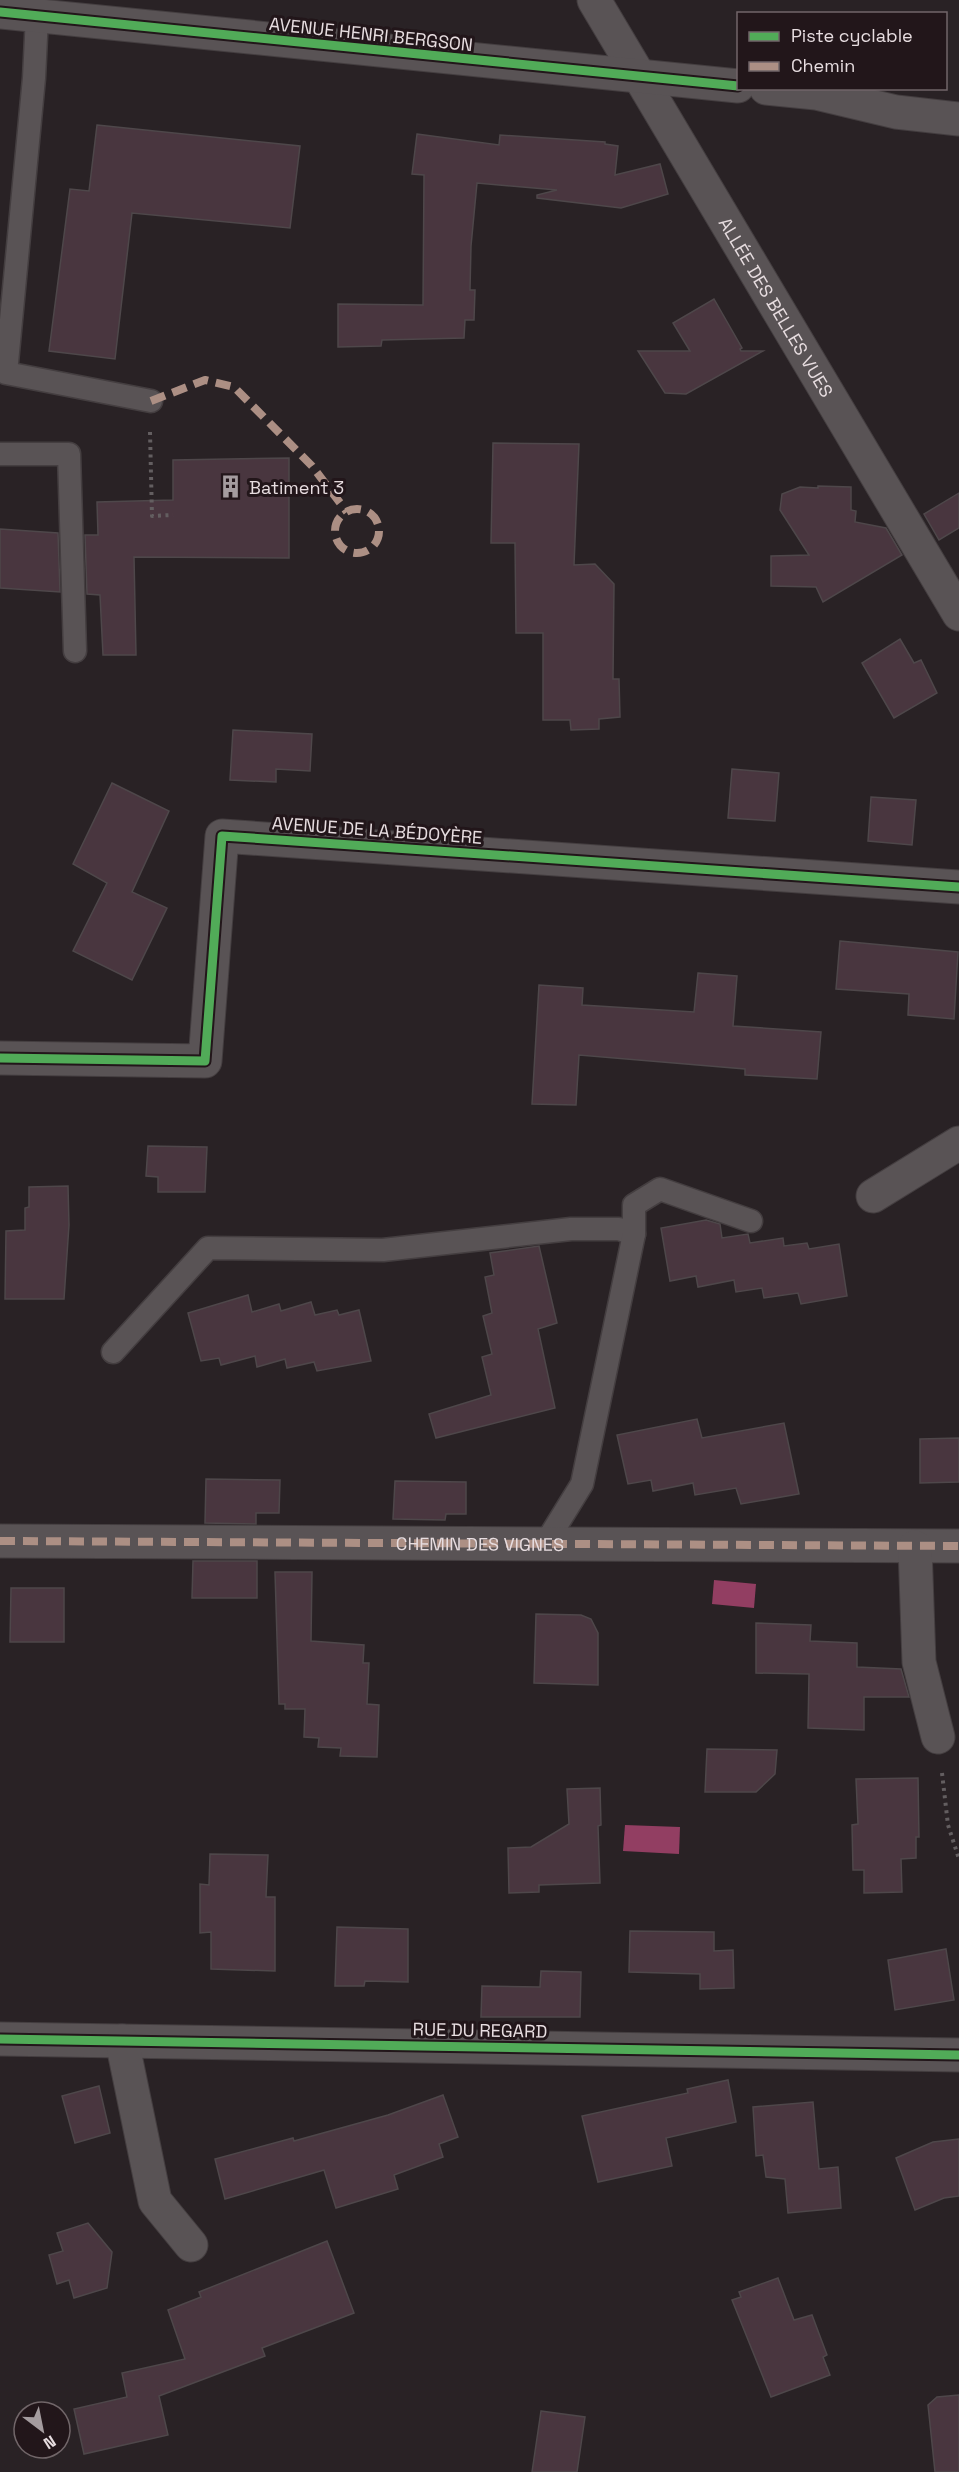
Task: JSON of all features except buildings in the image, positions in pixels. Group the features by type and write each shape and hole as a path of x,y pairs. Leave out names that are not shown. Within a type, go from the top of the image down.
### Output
{"street":[{"name":"ALLÉE DES BELLES VUES","path":"594,0 959,614"},
{"name":"AVENUE HENRI BERGSON","path":"0,12 639,78 737,86"},
{"path":"786,90 816,93 896,112 959,119"},
{"name":"AVENUE DE LA BÉDOYÈRE","path":"0,1058 205,1061 222,836 959,887"},
{"path":"873,1196 959,1143"},
{"name":"CHEMIN DES VIGNES","path":"0,1542 959,1546"},
{"path":"915,1547 919,1662 938,1737"},
{"name":"RUE DU REGARD","path":"0,2039 959,2055"},
{"path":"122,2041 155,2201 191,2245"}],"lane":[{"path":"37,16 34,78 6,373 152,401"},
{"path":"0,454 69,454 75,651"},
{"path":"545,1544 582,1484 634,1234 634,1205 660,1188 751,1221"},
{"path":"113,1352 208,1248 383,1250 572,1229 619,1229 634,1234"}],"path":[{"path":"152,401 149,441 152,516 173,515"},
{"path":"938,1737 948,1825 959,1859"}],"shaded area":[{"path":"714,1580 756,1584 754,1608 712,1604"},
{"path":"625,1825 680,1827 679,1854 623,1851"}],"marked path":[{"path":"151,401 205,380 234,387 312,466 347,512"},
{"path":"357,509 373,515 379,531 373,547 357,553 341,547 335,531 341,515 357,509"},
{"path":"0,1541 959,1546"}],"cycle path":[{"path":"0,12 737,86"},
{"path":"0,1058 205,1061 222,836 959,887"},
{"path":"0,2039 959,2055"}],"place":[{"name":"Batiment 3","path":"231,487"}]}
